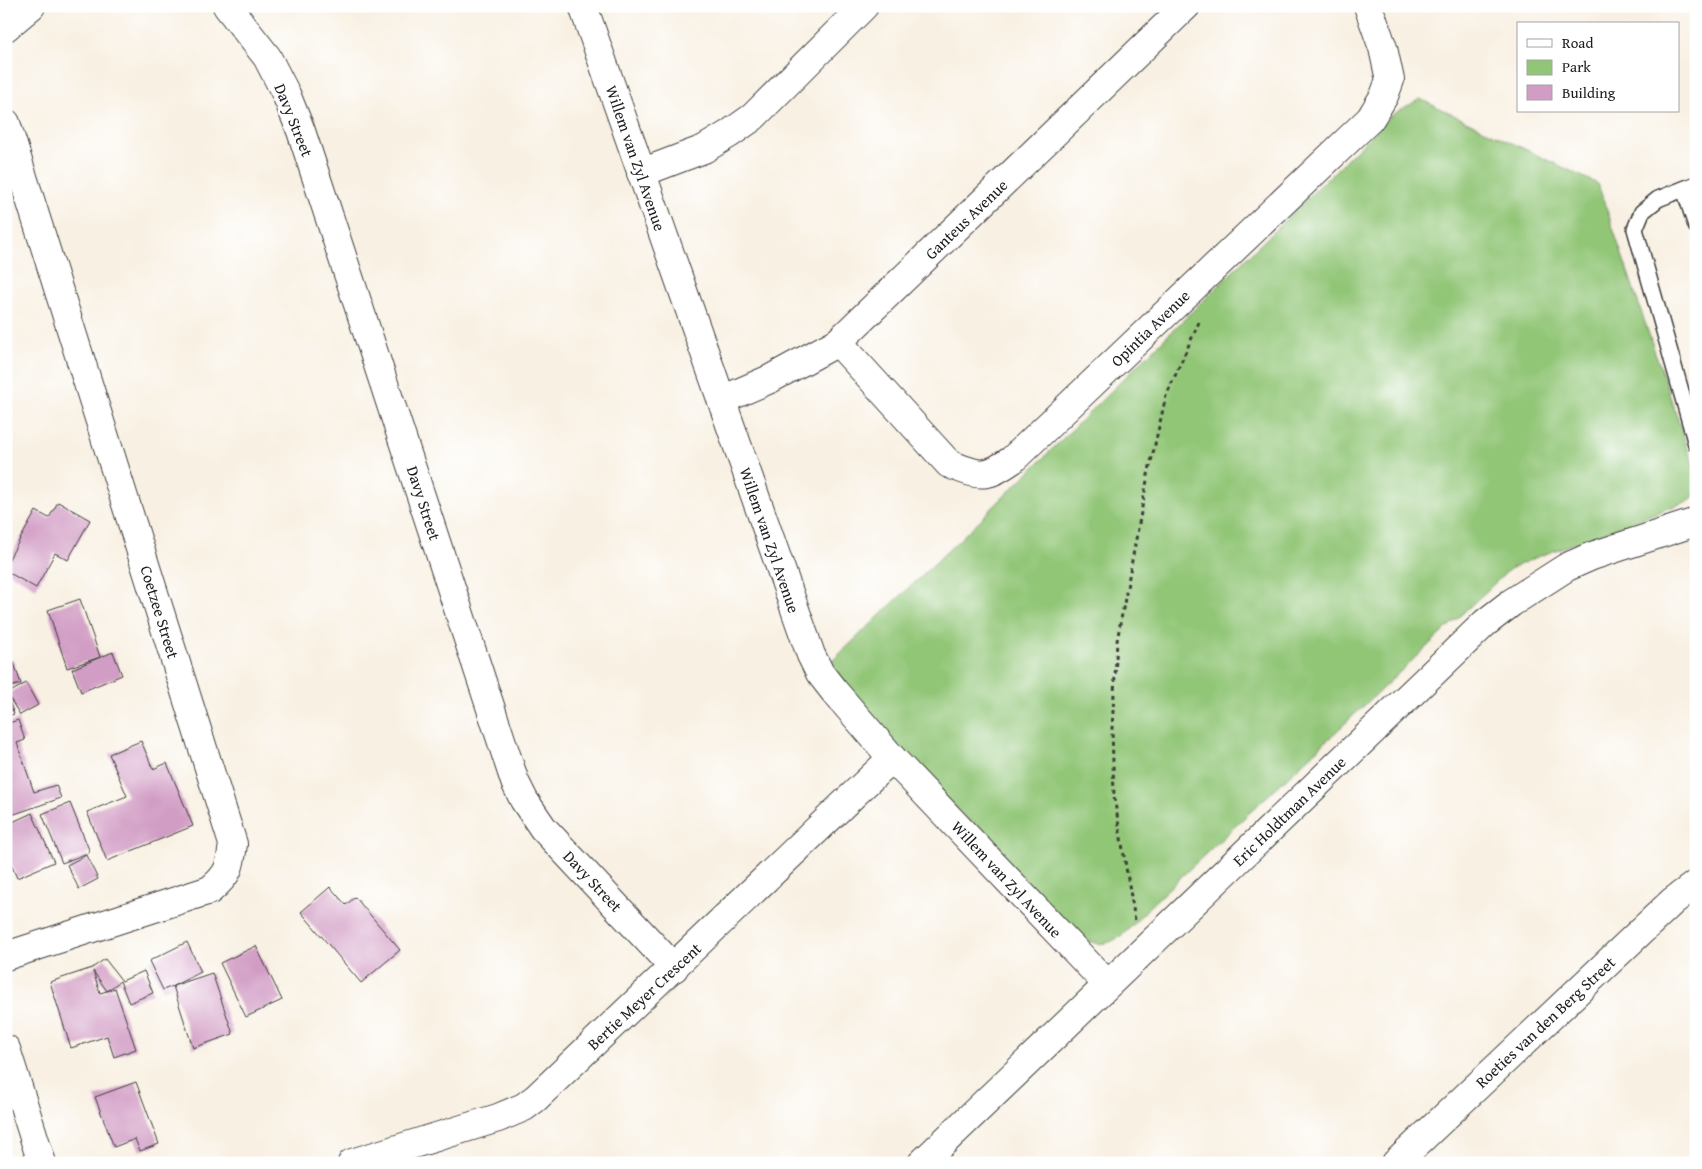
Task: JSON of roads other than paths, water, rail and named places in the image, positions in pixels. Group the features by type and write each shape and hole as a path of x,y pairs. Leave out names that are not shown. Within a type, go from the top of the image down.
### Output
{"street":[{"path":"6,27 31,6"},
{"name":"Davy Street","path":"226,6 267,57 286,94 301,131 515,782 524,800 543,828 674,968"},
{"name":"Willem van Zyl Avenue","path":"583,6 805,642 820,673 892,758 1107,984"},
{"path":"640,173 704,149 753,117 864,6"},
{"name":"Ganteus Avenue","path":"722,400 785,372 838,342 1186,6"},
{"name":"Opintia Avenue","path":"838,342 949,464 983,475 996,471 1012,460 1370,119 1384,96 1390,80 1384,48 1368,6"},
{"name":"Coetzee Street","path":"6,124 233,844 230,864 224,878 210,890 6,956"},
{"name":"Eric Holdtman Avenue","path":"922,1163 1477,630 1498,613 1567,567 1592,556 1696,522"},
{"name":"Bertie Meyer Crescent","path":"352,1163 498,1118 524,1107 536,1098 892,758"},
{"name":"Roeties van den Berg Street","path":"1396,1163 1673,901 1696,884"},
{"path":"6,1049 42,1163"}],"lane":[{"path":"1696,226 1690,187 1658,199 1642,212 1635,229 1696,444"}]}
